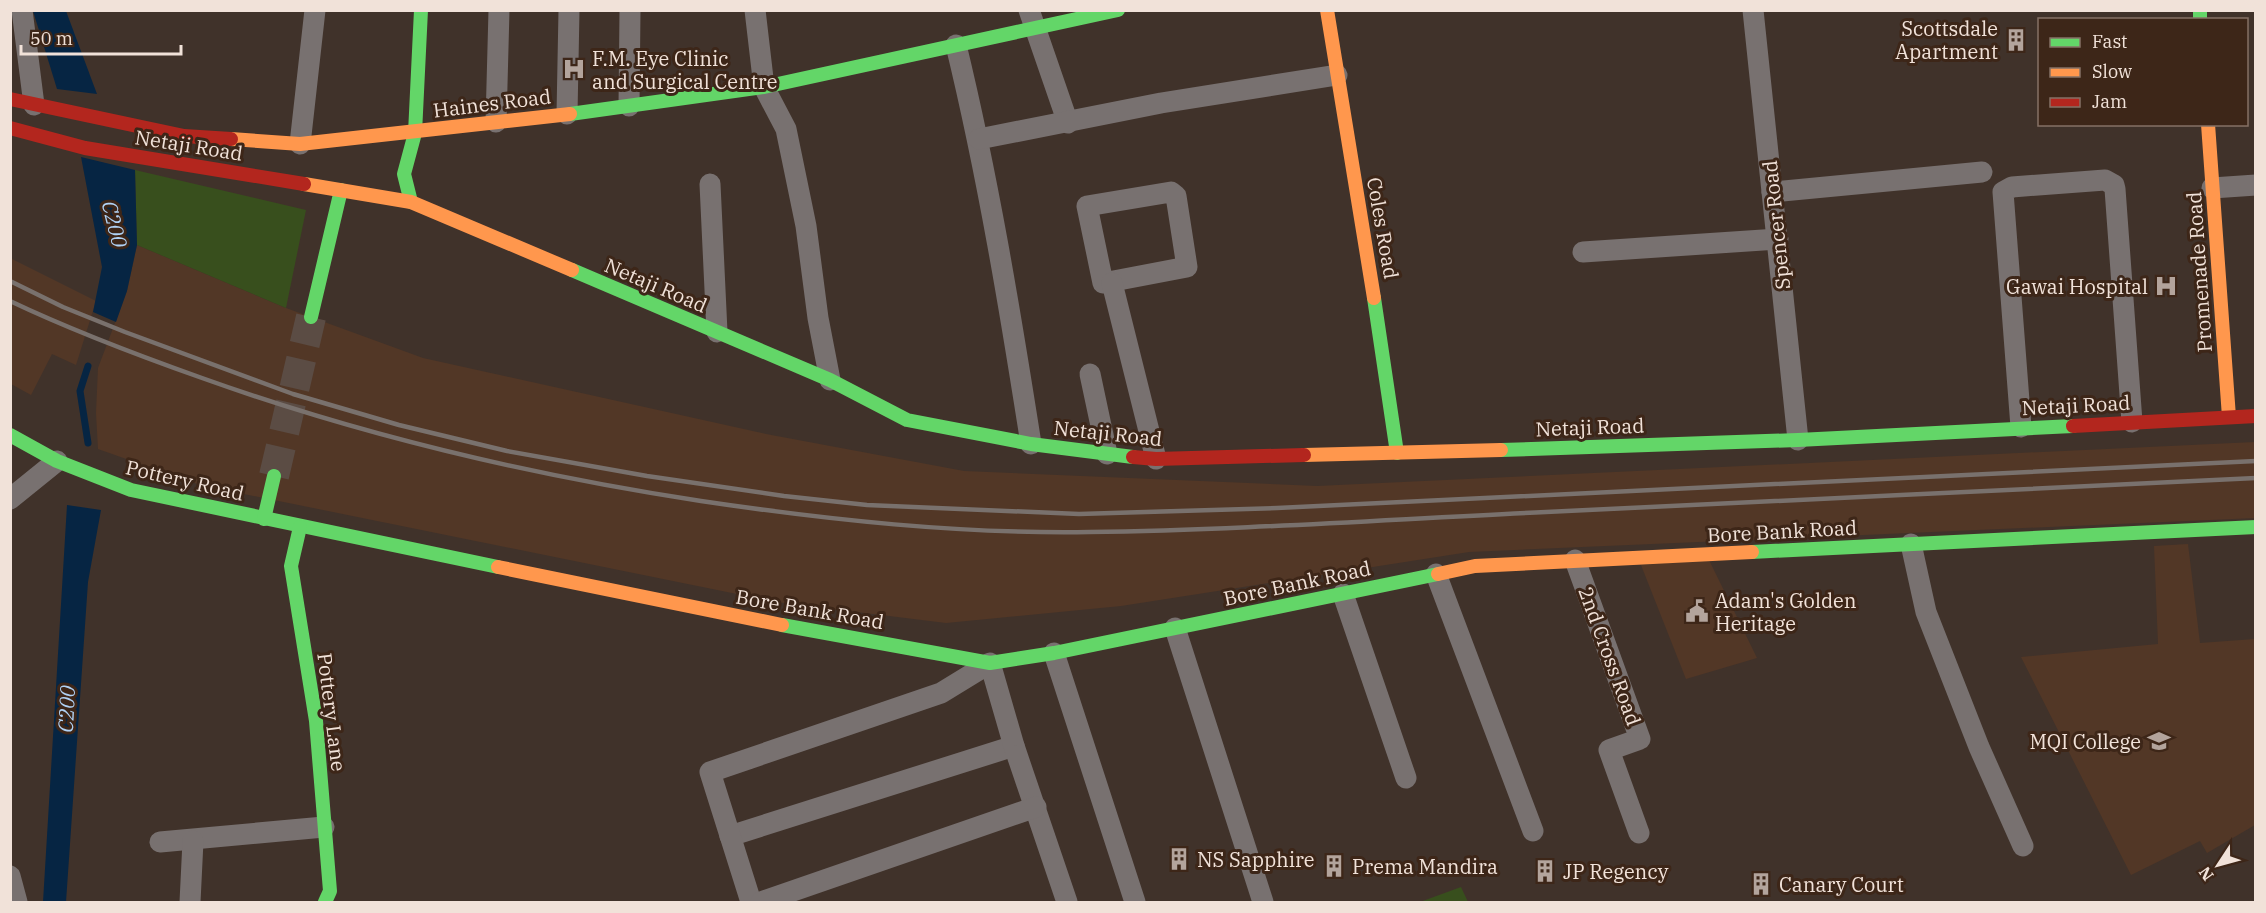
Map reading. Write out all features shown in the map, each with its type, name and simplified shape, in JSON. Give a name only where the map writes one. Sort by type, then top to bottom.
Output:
[{"type":"street","points":[[22,10],[34,105]]},
{"type":"street","points":[[300,144],[315,10]]},
{"type":"street","points":[[411,202],[404,174],[415,133],[421,10]]},
{"type":"street","points":[[496,122],[499,10]]},
{"type":"street","points":[[567,114],[569,10]]},
{"type":"street","points":[[629,105],[630,10]]},
{"type":"street","points":[[755,10],[764,87],[786,129],[806,226],[818,318],[830,380]]},
{"type":"street","name":"Haines Road","points":[[10,99],[184,136],[300,144],[415,133],[764,87],[956,45],[1031,20],[1118,10]]},
{"type":"street","name":"Coles Road","points":[[1327,10],[1376,303],[1397,453]]},
{"type":"street","name":"Spencer Road","points":[[1753,10],[1798,440]]},
{"type":"street","points":[[1031,20],[1068,123]]},
{"type":"street","points":[[956,45],[979,139],[1002,263],[1031,444]]},
{"type":"street","points":[[979,139],[1161,103],[1337,75]]},
{"type":"street","name":"Promenade Road","points":[[2208,126],[2229,417]]},
{"type":"street","name":"Netaji Road","points":[[10,128],[85,148],[411,202],[830,380],[907,420],[1031,444],[1107,454],[1156,459],[1798,440],[2256,416]]},
{"type":"street","points":[[1772,192],[1982,172]]},
{"type":"street","points":[[2021,427],[2003,192],[2012,187],[2105,180],[2114,185],[2115,189],[2132,422]]},
{"type":"street","points":[[710,184],[717,333]]},
{"type":"street","points":[[2212,188],[2256,185]]},
{"type":"street","points":[[311,317],[341,190]]},
{"type":"street","points":[[1174,193],[1189,263],[1187,267],[1112,283],[1105,284],[1101,280],[1087,206],[1174,193]]},
{"type":"street","points":[[1583,252],[1778,239]]},
{"type":"street","points":[[1112,283],[1156,459]]},
{"type":"street","points":[[1090,374],[1107,454]]},
{"type":"street","name":"Pottery Road","points":[[10,435],[65,464],[131,490],[359,540]]},
{"type":"street","points":[[10,499],[65,464]]},
{"type":"street","points":[[264,519],[274,476]]},
{"type":"street","name":"Pottery Lane","points":[[300,527],[291,566],[316,721],[329,899]]},
{"type":"street","name":"Bore Bank Road","points":[[359,540],[692,608],[990,663],[1054,653],[1475,566],[2256,527]]},
{"type":"street","points":[[1911,544],[1926,612],[1979,747],[2023,846]]},
{"type":"street","name":"2nd Cross Road","points":[[1575,561],[1640,739],[1610,750],[1640,833]]},
{"type":"street","points":[[1436,574],[1533,831]]},
{"type":"street","points":[[1343,594],[1406,778]]},
{"type":"street","points":[[1175,628],[1263,903]]},
{"type":"street","points":[[1054,653],[1135,903]]},
{"type":"street","points":[[751,903],[710,772],[940,693],[990,663],[1014,746],[1036,807],[1061,901]]},
{"type":"street","points":[[730,836],[1014,746]]},
{"type":"street","points":[[761,903],[1036,807]]},
{"type":"street","points":[[160,842],[193,841],[324,827]]},
{"type":"street","points":[[190,903],[193,841]]},
{"type":"street","points":[[10,876],[16,903]]},
{"type":"shaded area","points":[[137,245],[286,308],[423,358],[766,434],[964,471],[1317,486],[2255,442],[2256,518],[1469,552],[1121,606],[946,623],[776,602],[200,485],[98,449],[96,413],[98,368],[127,291]]},
{"type":"shaded area","points":[[10,258],[96,301],[76,365],[52,354],[31,395],[11,384]]},
{"type":"shaded area","name":"MQI College","points":[[2188,544],[2200,643],[2255,639],[2255,825],[2207,853],[2200,841],[2131,875],[2021,657],[2158,644],[2154,546]]},
{"type":"shaded area","name":"Adam's Golden Heritage","points":[[1709,560],[1757,658],[1686,679],[1641,565]]},
{"type":"green space","points":[[135,170],[306,210],[286,308],[137,245]]},
{"type":"green space","points":[[1461,887],[1468,902],[1420,902]]},
{"type":"water","points":[[33,11],[66,11],[97,94],[57,89]]},
{"type":"water","points":[[81,157],[135,170],[137,245],[127,291],[116,322],[93,312],[102,267]]},
{"type":"water","points":[[67,505],[101,510],[88,582],[66,902],[43,902]]},
{"type":"waterway","name":"C200","points":[[88,366],[80,391],[88,443]]},
{"type":"tunnel","points":[[274,476],[311,317]]},
{"type":"railway","points":[[10,281],[63,307],[125,332],[293,394],[399,425],[507,451],[647,476],[784,496],[867,505],[1079,514],[1277,508],[2256,461]]},
{"type":"railway","points":[[10,301],[105,342],[202,378],[324,418],[448,452],[574,479],[701,501],[846,520],[943,528],[1040,532],[1203,529],[2256,478]]},
{"type":"traffic: fast","points":[[415,133],[421,10]]},
{"type":"traffic: fast","points":[[570,114],[764,87],[1118,10]]},
{"type":"traffic: fast","points":[[2200,10],[2200,18]]},
{"type":"traffic: fast","points":[[411,202],[404,174],[415,133]]},
{"type":"traffic: fast","points":[[311,317],[341,190]]},
{"type":"traffic: fast","points":[[572,270],[830,380],[907,420],[1031,444],[1133,457]]},
{"type":"traffic: fast","points":[[1374,298],[1397,453]]},
{"type":"traffic: fast","points":[[1501,450],[1798,440],[2073,426]]},
{"type":"traffic: fast","points":[[10,435],[57,461],[131,490],[498,567]]},
{"type":"traffic: fast","points":[[264,519],[274,476]]},
{"type":"traffic: fast","points":[[300,527],[291,566],[316,721],[330,891],[325,902]]},
{"type":"traffic: fast","points":[[1752,552],[2256,527]]},
{"type":"traffic: fast","points":[[782,625],[990,663],[1054,653],[1438,574]]},
{"type":"traffic: slow","points":[[1327,10],[1374,298]]},
{"type":"traffic: slow","points":[[231,139],[300,144],[570,114]]},
{"type":"traffic: slow","points":[[2208,126],[2229,417]]},
{"type":"traffic: slow","points":[[304,184],[411,202],[572,270]]},
{"type":"traffic: slow","points":[[1304,455],[1501,450]]},
{"type":"traffic: slow","points":[[1438,574],[1475,566],[1752,552]]},
{"type":"traffic: slow","points":[[498,567],[782,625]]},
{"type":"traffic: jam","points":[[10,99],[184,136],[231,139]]},
{"type":"traffic: jam","points":[[10,128],[85,148],[304,184]]},
{"type":"traffic: jam","points":[[2073,426],[2256,416]]},
{"type":"traffic: jam","points":[[1133,457],[1156,459],[1304,455]]},
{"type":"place","name":"Scottsdale Apartment","points":[[2016,40]]},
{"type":"place","name":"F.M. Eye Clinic and Surgical Centre","points":[[574,69]]},
{"type":"place","name":"Gawai Hospital","points":[[2166,286]]},
{"type":"place","name":"Adam's Golden Heritage","points":[[1697,611]]},
{"type":"place","name":"MQI College","points":[[2159,741]]},
{"type":"place","name":"NS Sapphire","points":[[1179,859]]},
{"type":"place","name":"Prema Mandira","points":[[1334,866]]},
{"type":"place","name":"JP Regency","points":[[1545,871]]},
{"type":"place","name":"Canary Court","points":[[1761,884]]}]
